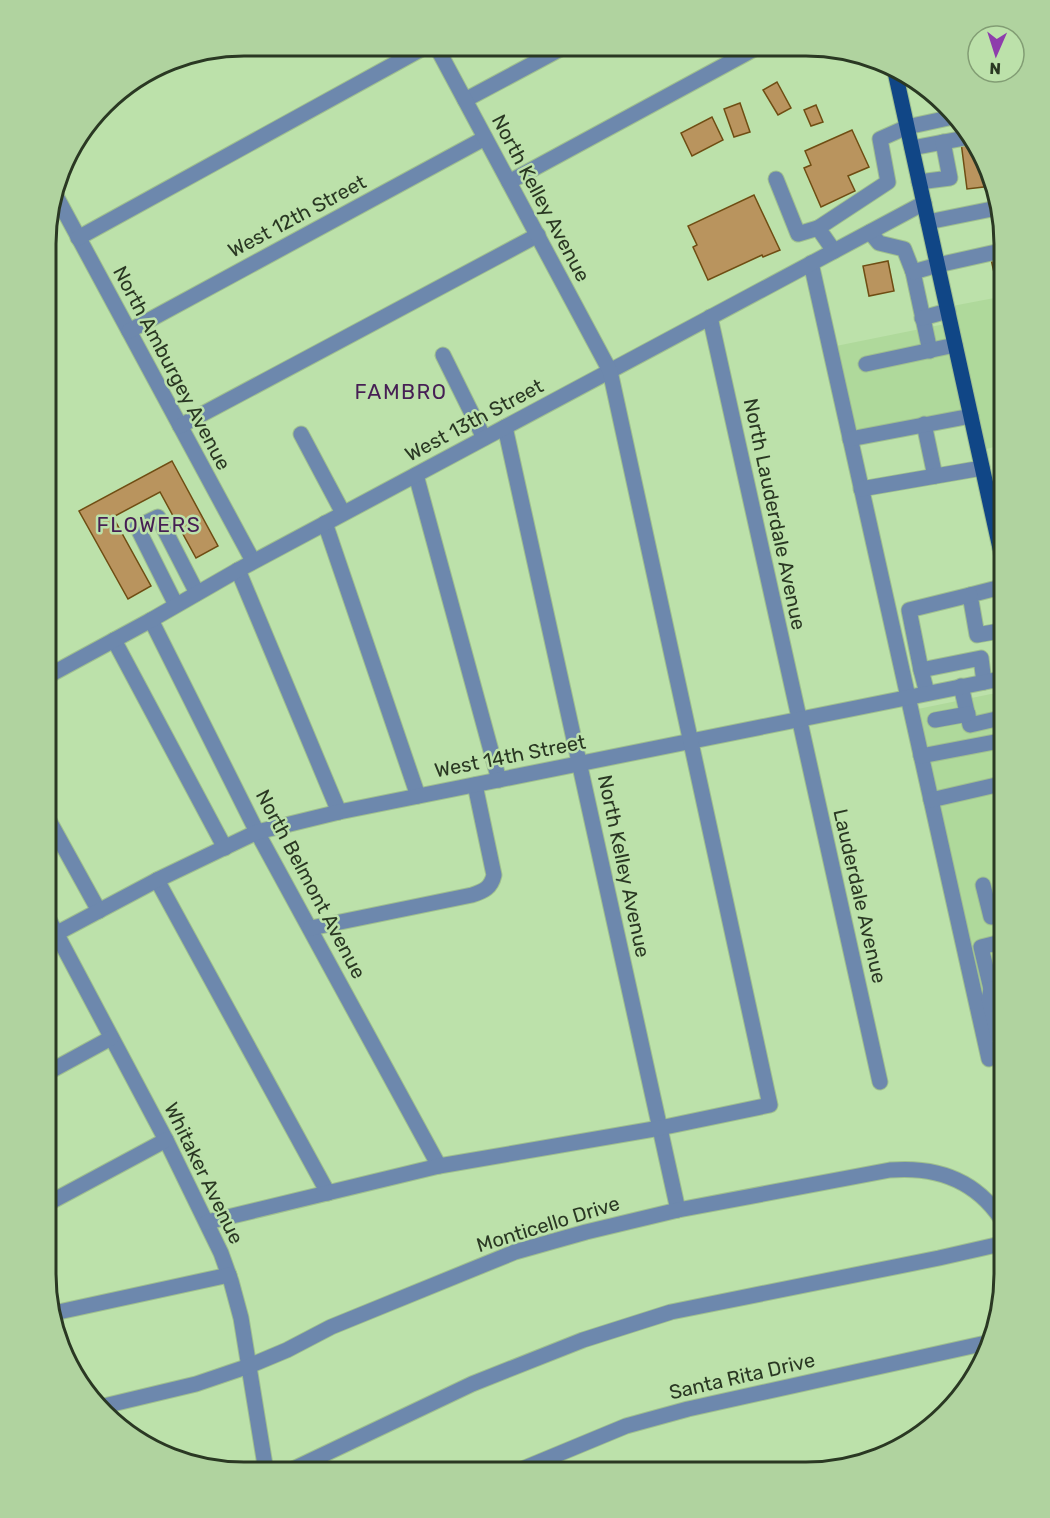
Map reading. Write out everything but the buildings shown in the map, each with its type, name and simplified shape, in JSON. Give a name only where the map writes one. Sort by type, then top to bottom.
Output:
[{"type":"main road","points":[[896,79],[994,522]]},
{"type":"street","points":[[465,100],[548,55]]},
{"type":"street","points":[[509,182],[741,55]]},
{"type":"street","points":[[78,238],[410,56]]},
{"type":"street","name":"North Kelley Avenue","points":[[441,56],[610,371],[770,1105],[660,1128]]},
{"type":"street","points":[[776,179],[798,234],[818,228],[888,182],[880,139],[907,127],[947,118]]},
{"type":"street","name":"West 12th Street","points":[[129,331],[485,138]]},
{"type":"street","points":[[912,148],[963,138]]},
{"type":"street","points":[[919,182],[950,178],[943,142]]},
{"type":"street","name":"West 13th Street","points":[[55,672],[253,561],[924,203]]},
{"type":"street","name":"North Amburgey Avenue","points":[[60,205],[253,561]]},
{"type":"street","points":[[928,222],[991,209]]},
{"type":"street","points":[[818,228],[834,251]]},
{"type":"street","points":[[870,232],[879,243],[904,249],[913,272],[930,351]]},
{"type":"street","points":[[180,426],[538,235]]},
{"type":"street","points":[[913,272],[994,253]]},
{"type":"street","points":[[811,263],[989,1059]]},
{"type":"street","points":[[922,318],[948,311]]},
{"type":"street","name":"North Lauderdale Avenue","points":[[710,317],[799,719]]},
{"type":"street","points":[[866,364],[955,345]]},
{"type":"street","points":[[443,355],[484,438]]},
{"type":"street","points":[[850,439],[971,416]]},
{"type":"street","points":[[924,424],[935,476]]},
{"type":"street","name":"North Kelley Avenue","points":[[505,427],[678,1210]]},
{"type":"street","points":[[301,434],[343,513]]},
{"type":"street","points":[[861,489],[982,468]]},
{"type":"street","points":[[416,475],[499,780]]},
{"type":"street","points":[[176,605],[137,527],[158,517],[197,593]]},
{"type":"street","points":[[326,523],[418,796]]},
{"type":"street","points":[[238,570],[339,812]]},
{"type":"street","points":[[927,693],[909,610],[994,589]]},
{"type":"street","points":[[970,595],[977,635],[974,660],[984,682]]},
{"type":"street","name":"North Belmont Avenue","points":[[151,620],[257,832],[440,1166]]},
{"type":"street","points":[[977,635],[994,632]]},
{"type":"street","points":[[114,640],[225,848]]},
{"type":"street","points":[[921,668],[974,660]]},
{"type":"street","name":"West 14th Street","points":[[55,935],[157,880],[257,832],[339,812],[994,680]]},
{"type":"street","points":[[961,686],[970,724],[994,719]]},
{"type":"street","points":[[935,720],[968,714]]},
{"type":"street","name":"Lauderdale Avenue","points":[[799,719],[880,1082]]},
{"type":"street","points":[[921,756],[994,742]]},
{"type":"street","points":[[311,928],[472,895],[488,889],[494,875],[475,785]]},
{"type":"street","points":[[931,800],[994,786]]},
{"type":"street","points":[[55,831],[99,911]]},
{"type":"street","points":[[157,880],[328,1193]]},
{"type":"street","points":[[983,885],[991,917],[994,916]]},
{"type":"street","name":"Whitaker Avenue","points":[[55,944],[111,1038],[166,1140],[221,1252],[241,1318],[264,1462]]},
{"type":"street","points":[[994,944],[981,947],[994,978]]},
{"type":"street","points":[[994,992],[989,999],[994,1020]]},
{"type":"street","points":[[55,1069],[111,1038]]},
{"type":"street","points":[[207,1222],[440,1166],[660,1128]]},
{"type":"street","points":[[55,1200],[166,1140]]},
{"type":"street","name":"Monticello Drive","points":[[108,1405],[196,1384],[249,1366],[287,1350],[331,1327],[515,1252],[678,1210],[909,1169],[928,1170],[963,1183],[979,1194],[994,1210]]},
{"type":"street","points":[[308,1462],[472,1384],[583,1340],[670,1312],[994,1246]]},
{"type":"street","points":[[59,1312],[229,1275]]},
{"type":"street","name":"Santa Rita Drive","points":[[539,1462],[626,1426],[688,1409],[981,1344]]},
{"type":"shaded area","points":[[994,298],[994,447],[979,451],[970,412],[852,437],[831,347],[950,323],[947,307]]},
{"type":"shaded area","points":[[994,694],[994,1049],[992,1049],[913,710]]},
{"type":"district","name":"FAMBRO","points":[[401,392]]},
{"type":"district","name":"FLOWERS","points":[[149,525]]}]
